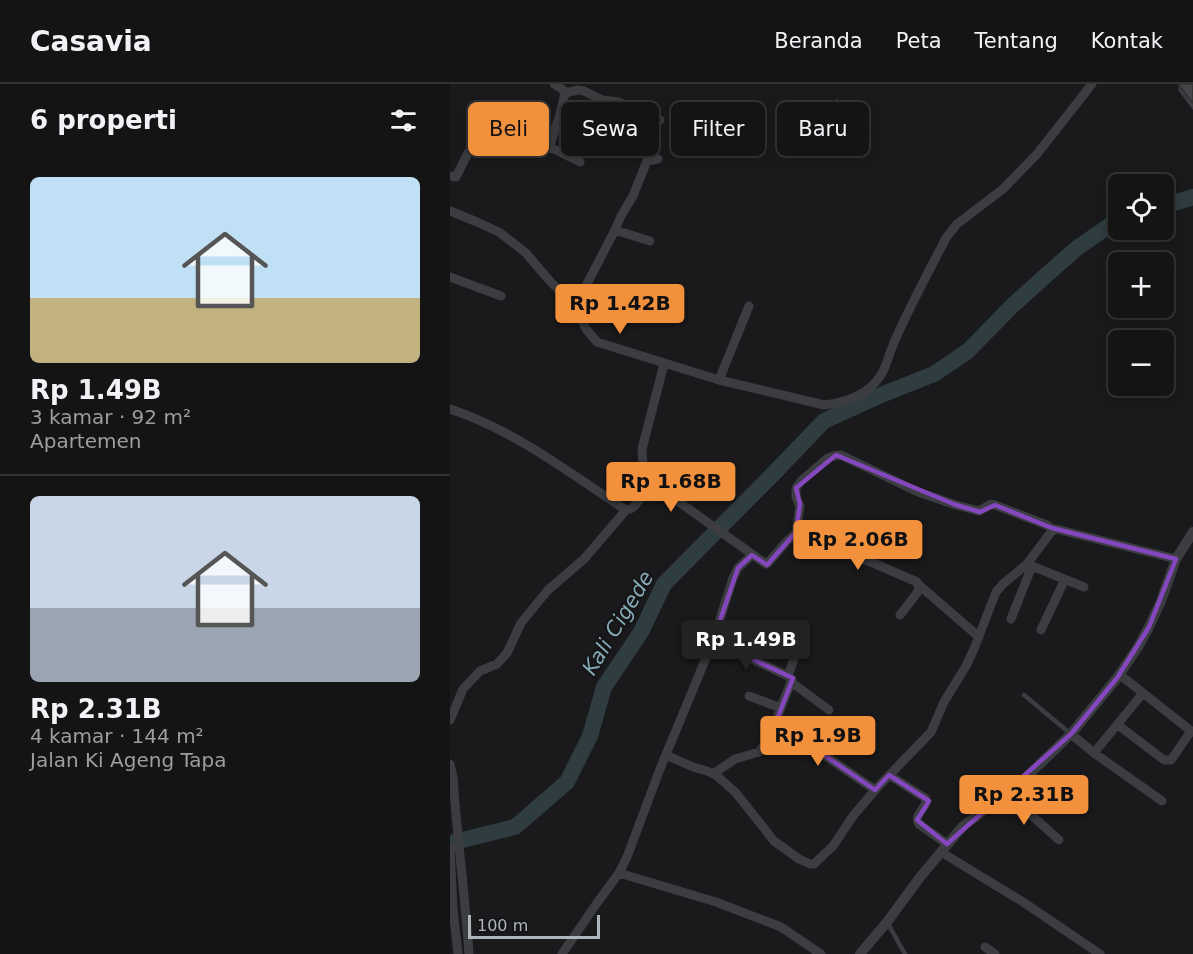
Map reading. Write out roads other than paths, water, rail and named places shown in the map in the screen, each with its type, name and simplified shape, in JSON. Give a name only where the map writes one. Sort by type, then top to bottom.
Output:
[{"type":"street","points":[[554,84],[565,93]]},
{"type":"street","points":[[450,211],[499,232],[526,253],[575,307],[586,329],[597,342],[719,380],[824,405],[838,403],[864,392],[885,369],[895,340],[946,238],[957,224],[1003,189],[1036,154],[1092,84]]},
{"type":"street","points":[[565,93],[584,91],[602,100],[618,102],[660,120]]},
{"type":"street","points":[[565,93],[549,148],[580,162]]},
{"type":"street","points":[[450,176],[456,177],[468,153]]},
{"type":"street","points":[[575,307],[633,196],[647,161],[658,159]]},
{"type":"street","points":[[615,230],[650,242]]},
{"type":"street","points":[[450,277],[501,296]]},
{"type":"street","points":[[719,380],[748,306]]},
{"type":"street","points":[[664,364],[642,448],[643,465],[648,482],[767,564],[796,533],[800,506],[796,497],[796,488],[828,458],[836,455],[858,462],[918,492],[956,505],[979,511],[991,504],[1047,525],[1054,530],[1176,559]]},
{"type":"street","points":[[450,409],[480,420],[538,453],[626,510]]},
{"type":"street","points":[[450,720],[463,689],[480,671],[497,664],[507,652],[521,623],[548,590],[584,559],[626,510],[635,506],[648,482]]},
{"type":"street","points":[[1011,619],[1029,565],[1054,530]]},
{"type":"street","points":[[860,954],[963,826],[1007,793],[1071,734],[1119,674],[1149,627],[1176,559],[1193,532]]},
{"type":"street","points":[[796,533],[917,582],[979,637]]},
{"type":"street","points":[[562,954],[619,873],[713,641],[733,578],[738,568],[752,555]]},
{"type":"street","points":[[1029,565],[1084,587]]},
{"type":"street","points":[[666,755],[713,774],[736,793],[774,841],[799,859],[812,864],[816,863],[833,846],[853,816],[875,790],[931,732],[944,702],[966,666],[996,592],[1029,565]]},
{"type":"street","points":[[1041,630],[1065,579]]},
{"type":"street","points":[[900,615],[917,593],[919,585]]},
{"type":"street","points":[[756,662],[770,625]]},
{"type":"street","points":[[713,774],[735,759],[759,752],[769,738],[781,708],[801,638]]},
{"type":"street","points":[[713,641],[745,654],[790,679],[829,710]]},
{"type":"street","points":[[1118,725],[1164,760],[1171,760],[1191,731],[1119,674]]},
{"type":"street","points":[[1094,753],[1143,693]]},
{"type":"street","points":[[749,696],[781,708]]},
{"type":"street","points":[[776,722],[875,790]]},
{"type":"street","points":[[1071,734],[1162,801]]},
{"type":"street","points":[[450,764],[456,813],[453,909],[458,954]]},
{"type":"street","points":[[889,775],[925,798],[926,806],[916,820],[944,848],[1100,954]]},
{"type":"street","points":[[1007,793],[1059,840]]},
{"type":"street","points":[[450,847],[456,857],[466,908],[469,954]]},
{"type":"street","points":[[619,873],[716,902],[781,927],[821,954]]},
{"type":"street","points":[[985,947],[995,954]]},
{"type":"lane","points":[[1023,695],[1071,734]]},
{"type":"lane","points":[[887,922],[905,954]]},
{"type":"waterway","points":[[1174,203],[1193,197]]},
{"type":"waterway","name":"Kali Cigede","points":[[450,843],[515,827],[567,782],[590,736],[604,687],[641,632],[664,584],[824,421],[934,374],[968,351],[1012,306],[1077,248],[1108,227]]}]
